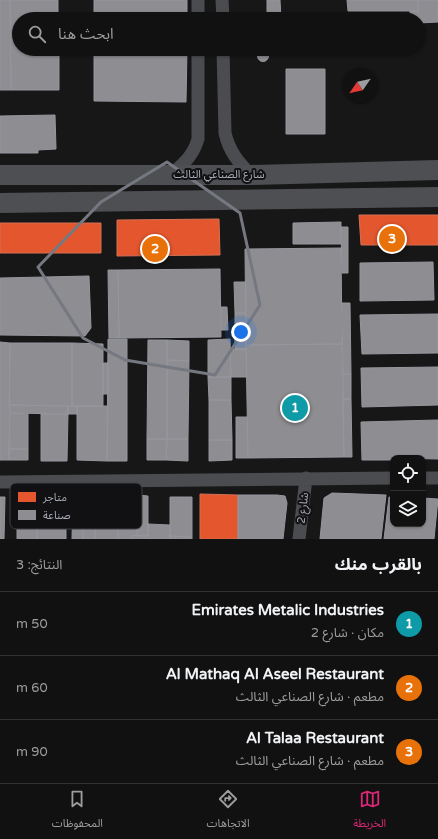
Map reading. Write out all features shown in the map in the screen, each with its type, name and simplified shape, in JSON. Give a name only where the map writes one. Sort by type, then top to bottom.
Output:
[{"type":"main road","name":"شارع الصناعي الثالث","points":[[0,175],[251,175],[438,170]]},
{"type":"main road","points":[[88,203],[90,195],[95,192],[142,191],[148,186],[151,175]]},
{"type":"main road","points":[[0,203],[88,203],[438,197]]},
{"type":"street","points":[[198,0],[198,12]]},
{"type":"street","points":[[222,0],[223,12]]},
{"type":"street","points":[[172,175],[191,156],[196,148],[198,139],[198,56]]},
{"type":"street","points":[[223,56],[224,133],[232,154],[251,175]]},
{"type":"street","name":"شارع 2","points":[[299,539],[306,478]]},
{"type":"street","points":[[0,482],[390,478]]},
{"type":"street","points":[[426,478],[438,478]]},
{"type":"highlighted area","points":[[167,162],[240,213],[260,305],[215,375],[125,360],[83,338],[38,267],[101,202]]},
{"type":"building: متاجر","points":[[359,215],[438,215],[438,245],[361,245]]},
{"type":"building: متاجر","points":[[219,219],[220,255],[117,256],[117,220]]},
{"type":"building: متاجر","points":[[0,223],[101,223],[101,253],[0,253]]},
{"type":"building: متاجر","points":[[200,494],[238,495],[238,539],[200,539]]},
{"type":"building: صناعة","points":[[0,0],[10,0],[11,90],[0,90]]},
{"type":"building: صناعة","points":[[10,0],[58,0],[58,12],[12,12],[12,56],[59,56],[59,90],[11,90]]},
{"type":"building: صناعة","points":[[94,0],[187,0],[187,12],[94,12]]},
{"type":"building: صناعة","points":[[267,0],[280,0],[281,12],[267,12]]},
{"type":"building: صناعة","points":[[347,0],[418,0],[418,11],[348,11]]},
{"type":"building: صناعة","points":[[418,0],[438,0],[438,22],[426,23],[426,12],[419,12]]},
{"type":"building: صناعة","points":[[94,56],[187,56],[186,102],[94,101]]},
{"type":"building: صناعة","points":[[257,56],[269,56],[267,60],[263,62]]},
{"type":"building: صناعة","points":[[286,69],[325,69],[325,134],[286,134]]},
{"type":"building: صناعة","points":[[55,115],[56,149],[38,150],[38,153],[0,153],[0,116]]},
{"type":"building: صناعة","points":[[341,222],[341,244],[293,244],[293,223]]},
{"type":"building: صناعة","points":[[341,227],[348,227],[348,273],[342,273]]},
{"type":"building: صناعة","points":[[341,248],[342,344],[246,345],[245,249]]},
{"type":"building: صناعة","points":[[433,262],[434,300],[360,301],[360,263]]},
{"type":"building: صناعة","points":[[220,269],[221,337],[119,338],[118,270]]},
{"type":"building: صناعة","points":[[108,270],[118,270],[119,338],[109,338]]},
{"type":"building: صناعة","points":[[89,276],[91,328],[85,336],[0,335],[0,278]]},
{"type":"building: صناعة","points":[[234,282],[246,282],[246,313],[235,313]]},
{"type":"building: صناعة","points":[[342,303],[350,303],[351,374],[343,374]]},
{"type":"building: صناعة","points":[[221,307],[227,307],[228,330],[221,330]]},
{"type":"building: صناعة","points":[[235,313],[246,313],[246,349],[235,349]]},
{"type":"building: صناعة","points":[[438,314],[438,353],[362,354],[360,315]]},
{"type":"building: صناعة","points":[[108,339],[127,339],[127,461],[107,461]]},
{"type":"building: صناعة","points":[[230,339],[231,377],[208,377],[208,340]]},
{"type":"building: صناعة","points":[[148,340],[167,340],[167,439],[147,439]]},
{"type":"building: صناعة","points":[[167,340],[189,341],[189,361],[167,360]]},
{"type":"building: صناعة","points":[[0,342],[10,343],[9,460],[0,460]]},
{"type":"building: صناعة","points":[[10,343],[72,343],[72,406],[9,405]]},
{"type":"building: صناعة","points":[[72,343],[103,344],[103,406],[72,406]]},
{"type":"building: صناعة","points":[[342,344],[344,457],[248,458],[246,345]]},
{"type":"building: صناعة","points":[[230,349],[246,349],[247,377],[231,377]]},
{"type":"building: صناعة","points":[[167,360],[189,361],[188,439],[167,439]]},
{"type":"building: صناعة","points":[[103,363],[108,363],[108,394],[103,394]]},
{"type":"building: صناعة","points":[[438,367],[438,405],[362,407],[361,368]]},
{"type":"building: صناعة","points":[[343,374],[351,374],[351,399],[343,399]]},
{"type":"building: صناعة","points":[[208,377],[231,377],[231,400],[209,400]]},
{"type":"building: صناعة","points":[[343,399],[351,399],[352,457],[344,457]]},
{"type":"building: صناعة","points":[[209,400],[231,400],[232,440],[209,440]]},
{"type":"building: صناعة","points":[[9,405],[68,406],[68,414],[10,413]]},
{"type":"building: صناعة","points":[[68,406],[77,406],[77,414],[68,414]]},
{"type":"building: صناعة","points":[[77,406],[108,406],[107,461],[77,460]]},
{"type":"building: صناعة","points":[[10,413],[28,414],[28,449],[9,449]]},
{"type":"building: صناعة","points":[[41,414],[68,414],[67,461],[41,461]]},
{"type":"building: صناعة","points":[[236,417],[247,417],[248,458],[236,458]]},
{"type":"building: صناعة","points":[[438,420],[438,459],[426,459],[426,455],[390,455],[390,460],[362,460],[361,422]]},
{"type":"building: صناعة","points":[[147,439],[167,439],[166,460],[147,460]]},
{"type":"building: صناعة","points":[[167,439],[188,439],[188,461],[166,460]]},
{"type":"building: صناعة","points":[[209,440],[232,440],[232,460],[209,461]]},
{"type":"building: صناعة","points":[[9,449],[28,449],[28,460],[9,460]]},
{"type":"building: صناعة","points":[[332,493],[386,495],[381,539],[320,539],[324,498]]},
{"type":"building: صناعة","points":[[142,495],[148,496],[148,536],[137,536],[137,529],[142,529]]},
{"type":"building: صناعة","points":[[238,495],[285,496],[287,503],[283,539],[238,539]]},
{"type":"building: صناعة","points":[[0,497],[5,497],[4,539],[0,539]]},
{"type":"building: صناعة","points":[[170,497],[192,497],[192,537],[170,536]]},
{"type":"building: صناعة","points":[[389,497],[390,527],[426,527],[426,498],[438,499],[434,539],[384,539]]},
{"type":"building: صناعة","points":[[148,524],[170,525],[170,539],[132,539],[132,535],[148,536]]},
{"type":"building: صناعة","points":[[17,529],[37,529],[37,539],[17,539]]},
{"type":"building: صناعة","points":[[37,529],[66,529],[66,539],[37,539]]},
{"type":"building: صناعة","points":[[72,529],[83,529],[83,539],[72,539]]},
{"type":"building: صناعة","points":[[83,529],[95,529],[95,539],[83,539]]},
{"type":"building: صناعة","points":[[95,529],[118,529],[118,539],[95,539]]},
{"type":"building: صناعة","points":[[118,529],[137,529],[137,536],[132,535],[132,539],[118,539]]},
{"type":"building: صناعة","points":[[170,536],[192,537],[192,539],[170,539]]},
{"type":"place","name":"Al Talaa Restaurant","points":[[392,239]]},
{"type":"place","name":"Al Mathaq Al Aseel Restaurant","points":[[155,249]]},
{"type":"place","name":"Emirates Metalic Industries","points":[[295,408]]}]
